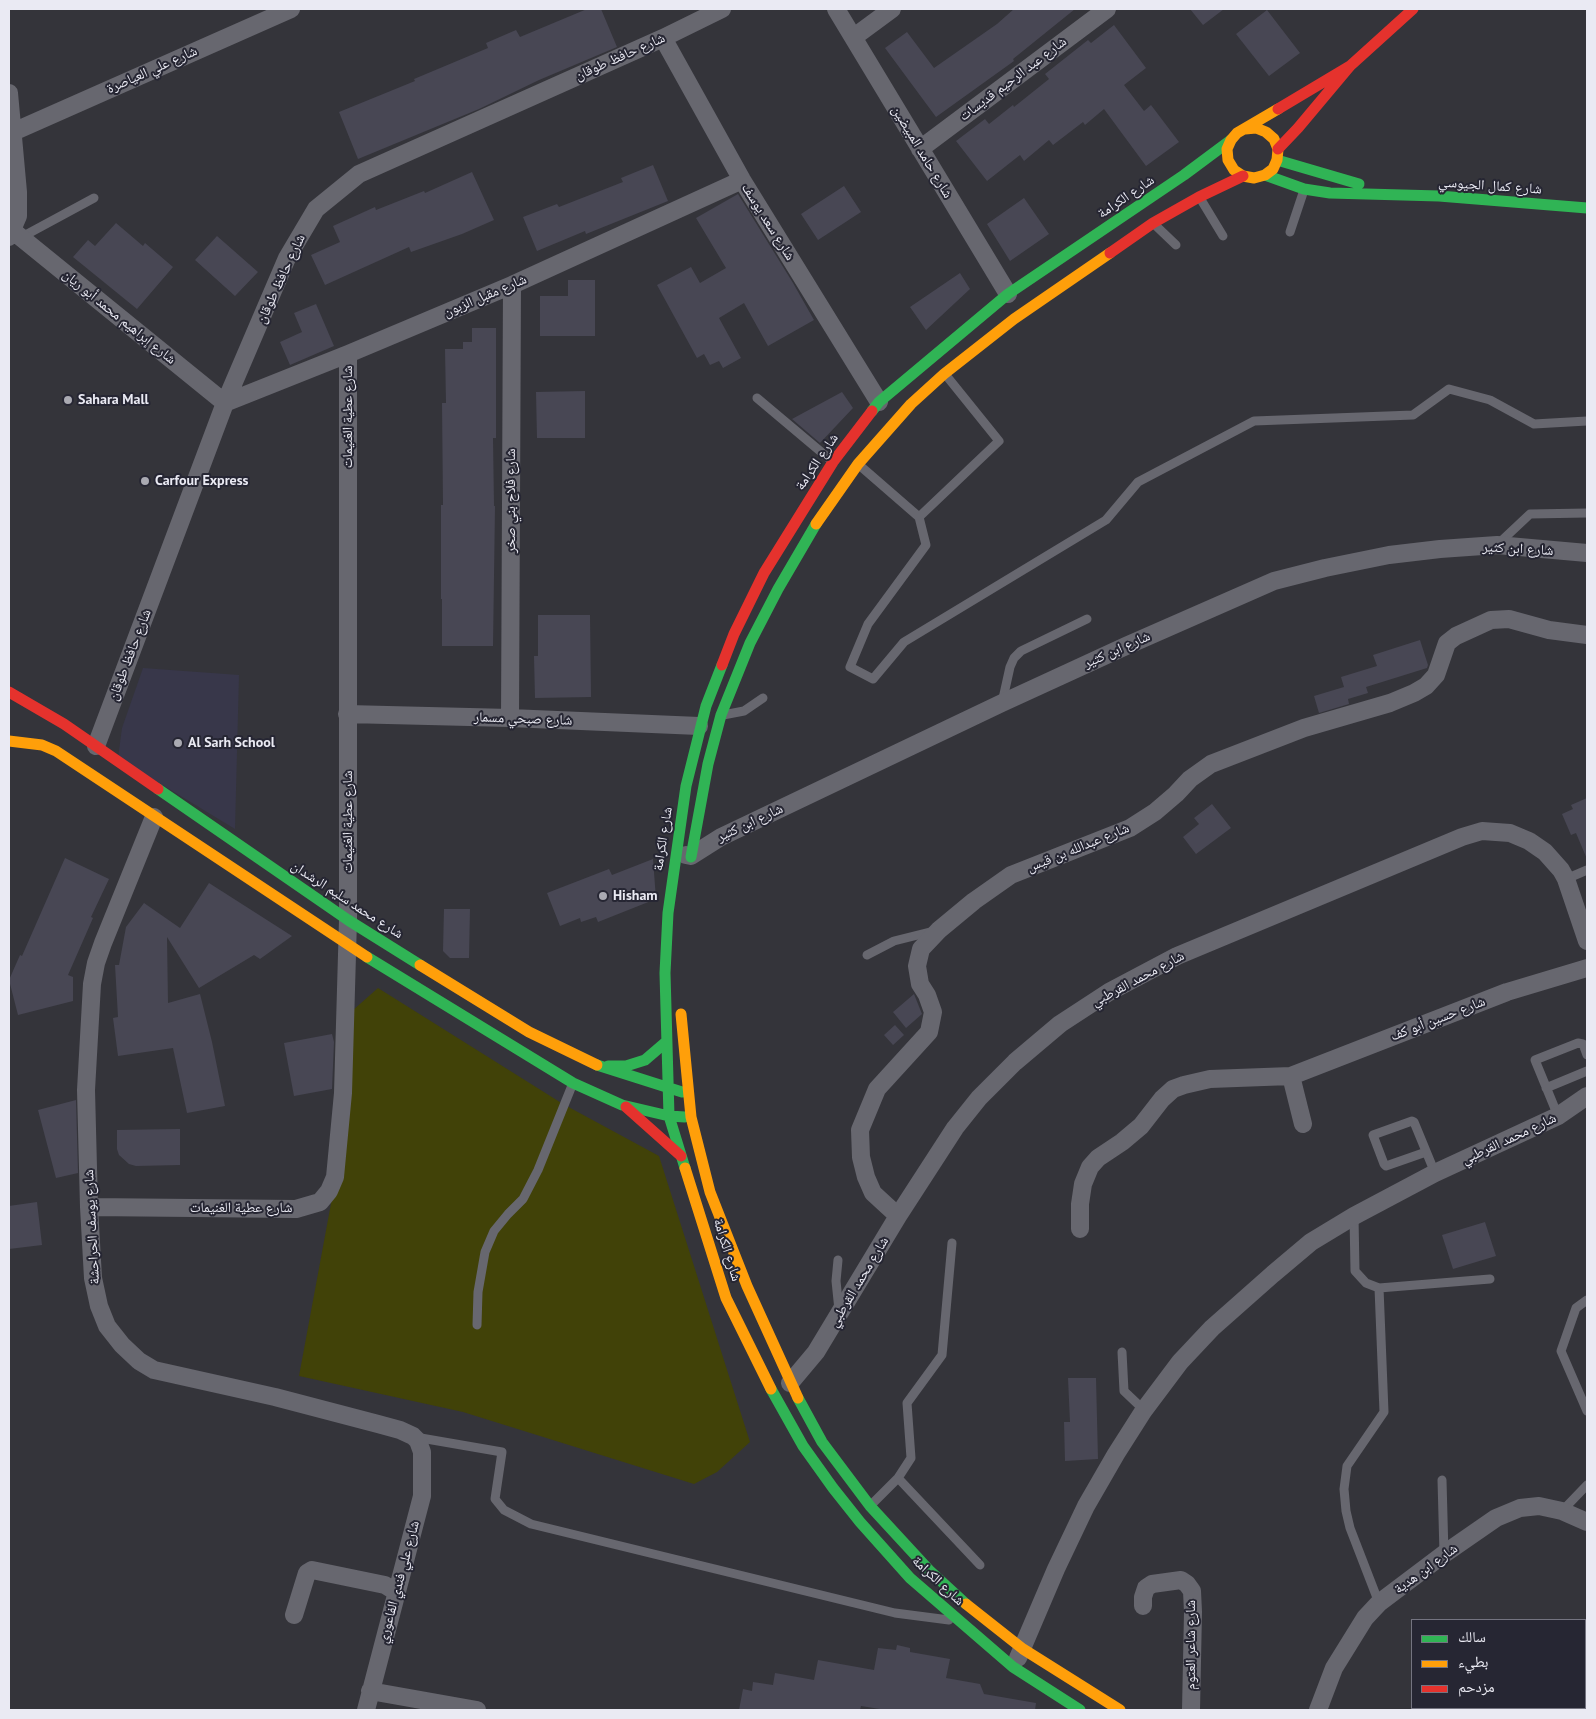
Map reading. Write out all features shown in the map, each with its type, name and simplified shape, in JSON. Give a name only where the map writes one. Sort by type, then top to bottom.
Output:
[{"type":"street","name":"شارع علي العياصرة","points":[[13,132],[291,9]]},
{"type":"street","name":"شارع حافظ طوقان","points":[[96,746],[225,403],[287,258],[316,209],[359,174],[663,38],[722,9]]},
{"type":"street","name":"شارع حامد المبيضين","points":[[836,9],[1008,294]]},
{"type":"street","points":[[854,37],[892,9]]},
{"type":"street","name":"شارع عبد الرحيم قديسات","points":[[920,149],[1107,9]]},
{"type":"street","points":[[1350,66],[1237,133],[1227,149],[1228,160],[1234,170],[1243,176],[1254,178],[1265,175],[1273,169],[1277,154],[1350,66],[1413,9]]},
{"type":"street","name":"شارع سعد يوسف","points":[[663,38],[742,180],[879,402]]},
{"type":"street","points":[[9,93],[18,192],[18,216],[14,235]]},
{"type":"street","points":[[1245,129],[1256,128],[1266,132],[1274,139],[1277,154]]},
{"type":"street","name":"شارع الكرامة","points":[[685,859],[686,786],[699,726],[734,634],[764,573],[788,532],[834,462],[879,402],[1008,294],[1184,175],[1231,140]]},
{"type":"street","name":"شارع كمال الجيوسي","points":[[1277,154],[1318,173],[1372,187],[1391,195]]},
{"type":"street","name":"شارع كمال الجيوسي","points":[[1265,175],[1304,189],[1346,194],[1439,196],[1587,208]]},
{"type":"street","name":"شارع الكرامة","points":[[1080,1710],[1013,1668],[910,1578],[860,1522],[803,1446],[769,1385],[726,1298],[670,1116],[665,973],[668,913],[685,859],[721,716],[750,643],[814,526],[858,464],[911,404],[944,374],[1014,319],[1153,223],[1199,197],[1243,176]]},
{"type":"street","name":"شارع مقبل الزبون","points":[[225,403],[512,285],[742,180]]},
{"type":"street","name":"شارع إبراهيم محمد أبو ريان","points":[[14,235],[225,403]]},
{"type":"street","name":"شارع فلاح بني صخر","points":[[510,718],[512,285]]},
{"type":"street","name":"شارع عطية الغنيمات","points":[[89,1208],[296,1209],[320,1202],[329,1191],[335,1178],[343,1093],[348,920],[348,354]]},
{"type":"street","name":"شارع ابن كثير","points":[[685,859],[721,836],[1002,703],[1126,646],[1274,582],[1325,568],[1389,555],[1440,549],[1497,545],[1587,553]]},
{"type":"street","name":"شارع عبدالله بن قيس","points":[[898,1216],[874,1193],[866,1177],[861,1157],[860,1130],[877,1089],[929,1032],[933,1012],[928,995],[920,984],[917,966],[921,949],[939,930],[974,900],[1011,875],[1130,828],[1154,812],[1176,794],[1190,779],[1211,764],[1304,728],[1390,703],[1420,690],[1436,675],[1447,643],[1456,636],[1491,620],[1509,619],[1549,630],[1587,636]]},
{"type":"street","name":"شارع محمد سليم الرشدان","points":[[9,692],[64,724],[348,920],[529,1032],[601,1066],[689,1094]]},
{"type":"street","name":"شارع صبحي مسمار","points":[[347,714],[510,718],[699,726]]},
{"type":"street","points":[[9,741],[42,745],[56,751],[347,945],[573,1083],[622,1105],[670,1116],[691,1117]]},
{"type":"street","name":"شارع يوسف الحراحشة","points":[[154,817],[103,943],[96,963],[92,984],[86,1090],[89,1208],[93,1278],[99,1306],[107,1326],[122,1345],[139,1361],[154,1370],[178,1377],[275,1397],[400,1430],[413,1436]]},
{"type":"street","name":"شارع محمد القرطبي","points":[[790,1383],[816,1352],[898,1216],[955,1128],[979,1098],[1015,1062],[1060,1024],[1109,992],[1177,956],[1462,836],[1482,831],[1510,833],[1529,841],[1545,852],[1561,870],[1579,905],[1587,941]]},
{"type":"street","name":"شارع حسين أبو كف","points":[[1080,1229],[1080,1204],[1083,1184],[1090,1167],[1098,1158],[1141,1126],[1162,1098],[1173,1089],[1210,1079],[1291,1076],[1507,992],[1587,968]]},
{"type":"street","name":"شارع الكرامة","points":[[680,1002],[691,1117],[710,1192],[747,1286],[790,1383],[822,1442],[870,1506],[929,1570],[978,1615],[1023,1649],[1120,1710]]},
{"type":"street","points":[[601,1066],[626,1066],[638,1063],[650,1056],[666,1042]]},
{"type":"street","points":[[1291,1076],[1302,1124]]},
{"type":"street","name":"شارع محمد القرطبي","points":[[1013,1668],[1086,1506],[1144,1410],[1180,1362],[1212,1328],[1311,1242],[1354,1216],[1435,1174],[1558,1116],[1587,1096]]},
{"type":"street","points":[[622,1105],[682,1156]]},
{"type":"street","name":"شارع علي فندي الفاعوري","points":[[366,1710],[422,1496],[422,1452],[418,1441],[413,1436]]},
{"type":"street","name":"شارع ابن هدية","points":[[1318,1710],[1334,1668],[1365,1618],[1379,1603],[1444,1554],[1496,1518],[1520,1508],[1539,1506],[1562,1511],[1587,1522]]},
{"type":"street","points":[[294,1615],[307,1573],[310,1571],[315,1570],[385,1585],[396,1592]]},
{"type":"street","name":"شارع شاعر العتوم","points":[[1143,1606],[1146,1588],[1152,1584],[1181,1580],[1192,1590],[1191,1710]]},
{"type":"street","points":[[370,1690],[477,1710]]},
{"type":"street","points":[[1084,1710],[1093,1692]]},
{"type":"lane","points":[[1290,232],[1304,189]]},
{"type":"lane","points":[[1199,197],[1222,236]]},
{"type":"lane","points":[[14,235],[94,198]]},
{"type":"lane","points":[[1153,223],[1176,245]]},
{"type":"lane","points":[[919,518],[999,441],[944,374]]},
{"type":"lane","points":[[858,464],[919,518],[926,545],[868,624],[850,667],[873,679],[904,642],[1106,520],[1138,482],[1254,422],[1413,414],[1449,390],[1490,400],[1534,424],[1587,421]]},
{"type":"lane","points":[[757,398],[834,462]]},
{"type":"lane","points":[[1497,545],[1530,514],[1587,513]]},
{"type":"lane","points":[[1002,703],[1010,667],[1014,658],[1021,652],[1087,619]]},
{"type":"lane","points":[[721,716],[744,711],[762,698]]},
{"type":"lane","points":[[1566,879],[1587,870]]},
{"type":"lane","points":[[867,955],[894,941],[939,930]]},
{"type":"lane","points":[[1558,1116],[1535,1062],[1537,1058],[1578,1043],[1583,1044],[1587,1055]]},
{"type":"lane","points":[[1546,1088],[1587,1072]]},
{"type":"lane","points":[[476,1325],[478,1292],[485,1252],[494,1231],[523,1198],[538,1170],[573,1083]]},
{"type":"lane","points":[[1426,1152],[1386,1166],[1373,1135],[1412,1121],[1414,1122],[1435,1174]]},
{"type":"lane","points":[[1354,1216],[1355,1271],[1366,1283],[1379,1288],[1490,1279]]},
{"type":"lane","points":[[870,1506],[898,1478],[911,1458],[907,1404],[942,1355],[952,1243]]},
{"type":"lane","points":[[838,1260],[836,1281],[840,1315]]},
{"type":"lane","points":[[1379,1288],[1384,1412],[1347,1466],[1344,1489],[1350,1528],[1379,1603]]},
{"type":"lane","points":[[1587,1300],[1576,1308],[1561,1351],[1587,1411]]},
{"type":"lane","points":[[1122,1352],[1125,1393],[1144,1410]]},
{"type":"lane","points":[[413,1436],[502,1452],[495,1499],[504,1510],[530,1524],[895,1613],[958,1620]]},
{"type":"lane","points":[[898,1478],[980,1565]]},
{"type":"lane","points":[[1442,1480],[1444,1554]]},
{"type":"lane","points":[[1562,1511],[1587,1485]]},
{"type":"shaded area","name":"Al Sarh School","points":[[143,668],[239,675],[235,829],[118,758],[122,728]]},
{"type":"shaded area","points":[[378,988],[563,1104],[659,1156],[750,1442],[717,1472],[694,1484],[463,1412],[299,1376],[340,1155],[352,1011]]},
{"type":"building","points":[[587,9],[601,9],[617,47],[539,80],[479,109],[358,159],[339,112],[415,81],[414,79],[488,48],[486,43],[516,30],[520,37]]},
{"type":"building","points":[[1014,9],[1075,9],[1013,59],[1014,61],[936,117],[885,48],[907,32],[934,68],[997,24]]},
{"type":"building","points":[[1190,9],[1224,9],[1203,25]]},
{"type":"building","points":[[1267,10],[1300,53],[1269,76],[1236,34]]},
{"type":"building","points":[[1114,25],[1146,68],[1124,85],[1144,111],[1151,105],[1179,142],[1146,166],[1104,109],[1085,125],[1083,122],[1053,145],[1049,140],[1024,161],[1020,155],[987,181],[956,141],[985,119],[989,124],[1013,105],[1014,107],[1049,79],[1045,74],[1088,40],[1091,43]]},
{"type":"building","points":[[653,165],[668,201],[586,234],[585,231],[537,251],[523,217],[557,204],[559,207],[623,182],[621,178]]},
{"type":"building","points":[[472,172],[494,220],[462,234],[411,252],[409,247],[325,285],[311,255],[340,242],[333,226],[375,207],[376,210],[424,191],[425,193]]},
{"type":"building","points":[[844,186],[861,212],[818,240],[801,214]]},
{"type":"building","points":[[738,194],[814,320],[768,346],[744,303],[719,318],[741,358],[723,368],[719,361],[710,365],[704,354],[697,358],[657,285],[691,267],[700,283],[726,268],[696,218]]},
{"type":"building","points":[[1024,198],[1049,234],[1010,261],[987,224]]},
{"type":"building","points":[[116,223],[143,246],[145,243],[173,267],[137,309],[73,257],[88,240],[95,246]]},
{"type":"building","points":[[217,236],[258,272],[235,296],[195,260]]},
{"type":"building","points":[[960,273],[970,289],[926,330],[910,307]]},
{"type":"building","points":[[568,280],[595,280],[595,336],[540,336],[540,296],[568,296]]},
{"type":"building","points":[[316,304],[334,346],[290,365],[280,342],[302,332],[294,313]]},
{"type":"building","points":[[472,328],[496,328],[496,438],[493,438],[495,506],[493,646],[442,646],[442,403],[446,403],[445,349],[463,349],[463,342],[472,342]]},
{"type":"building","points":[[585,391],[585,438],[537,438],[536,392]]},
{"type":"building","points":[[842,392],[853,408],[820,443],[792,419]]},
{"type":"building","points":[[538,615],[590,615],[591,697],[535,698],[534,656],[538,656]]},
{"type":"building","points":[[1420,640],[1428,665],[1427,668],[1366,687],[1368,693],[1348,699],[1349,704],[1319,713],[1314,696],[1344,687],[1341,677],[1377,666],[1373,655]]},
{"type":"building","points":[[1587,798],[1587,859],[1576,833],[1571,835],[1562,814],[1573,809],[1571,805]]},
{"type":"building","points":[[1212,804],[1231,828],[1196,854],[1183,837],[1199,824],[1194,818]]},
{"type":"building","points":[[65,858],[109,879],[91,917],[93,918],[68,975],[73,977],[73,1001],[18,1015],[9,980],[20,955],[22,956]]},
{"type":"building","name":"Hisham","points":[[653,859],[656,899],[598,922],[596,917],[581,922],[580,918],[560,926],[547,893],[609,869],[612,875]]},
{"type":"building","points":[[209,883],[292,936],[260,959],[254,955],[199,988],[167,937],[168,1003],[200,994],[225,1106],[187,1113],[173,1048],[118,1056],[113,1018],[118,1017],[115,965],[119,965],[126,927],[144,903],[180,928]]},
{"type":"building","points":[[444,909],[470,909],[469,958],[450,958],[443,951]]},
{"type":"building","points":[[914,994],[922,1014],[906,1028],[893,1012]]},
{"type":"building","points":[[895,1025],[904,1035],[893,1045],[884,1035]]},
{"type":"building","points":[[332,1034],[334,1042],[332,1089],[294,1096],[284,1043]]},
{"type":"building","points":[[76,1100],[78,1173],[56,1178],[38,1110]]},
{"type":"building","points":[[180,1129],[180,1165],[136,1166],[129,1164],[119,1155],[117,1149],[117,1130]]},
{"type":"building","points":[[37,1202],[42,1245],[9,1249],[9,1206]]},
{"type":"building","points":[[1485,1222],[1496,1256],[1453,1269],[1442,1235]]},
{"type":"building","points":[[1068,1378],[1096,1378],[1098,1459],[1065,1461],[1064,1422],[1070,1422]]},
{"type":"building","points":[[897,1645],[910,1648],[910,1652],[950,1659],[946,1678],[980,1684],[984,1694],[1036,1703],[1035,1710],[886,1710],[861,1706],[860,1710],[739,1710],[743,1689],[752,1691],[753,1682],[773,1685],[775,1673],[814,1680],[818,1660],[874,1670],[878,1648],[896,1650]]},
{"type":"traffic: fast","points":[[872,411],[879,402],[1008,294],[1184,175],[1231,140]]},
{"type":"traffic: fast","points":[[1277,160],[1359,184]]},
{"type":"traffic: fast","points":[[1265,175],[1304,189],[1330,193],[1439,196],[1587,208]]},
{"type":"traffic: fast","points":[[691,857],[708,764],[721,715],[750,643],[778,589],[816,524]]},
{"type":"traffic: fast","points":[[685,1168],[669,1116],[665,973],[668,913],[686,786],[706,706],[722,665]]},
{"type":"traffic: fast","points":[[158,789],[348,920],[420,965]]},
{"type":"traffic: fast","points":[[367,957],[573,1083],[622,1105],[669,1116],[685,1117]]},
{"type":"traffic: fast","points":[[608,1066],[626,1066],[645,1060],[666,1042]]},
{"type":"traffic: fast","points":[[597,1065],[682,1092]]},
{"type":"traffic: fast","points":[[771,1389],[803,1446],[833,1488],[860,1522],[910,1578],[1013,1667],[1080,1710]]},
{"type":"traffic: fast","points":[[798,1398],[822,1442],[870,1506],[929,1570],[966,1604]]},
{"type":"traffic: slow","points":[[1245,129],[1256,128],[1266,132],[1274,139],[1278,149],[1277,160],[1273,169],[1265,175],[1254,178],[1243,176],[1234,170],[1228,160],[1227,149],[1237,133],[1278,109]]},
{"type":"traffic: slow","points":[[816,524],[858,464],[911,404],[944,374],[1014,319],[1110,253]]},
{"type":"traffic: slow","points":[[9,741],[42,745],[56,751],[367,957]]},
{"type":"traffic: slow","points":[[420,965],[529,1032],[597,1065]]},
{"type":"traffic: slow","points":[[681,1014],[691,1117],[710,1192],[747,1286],[798,1398]]},
{"type":"traffic: slow","points":[[685,1168],[726,1298],[771,1389]]},
{"type":"traffic: slow","points":[[966,1604],[1023,1649],[1120,1710]]},
{"type":"traffic: jam","points":[[1278,149],[1350,66],[1413,9]]},
{"type":"traffic: jam","points":[[1278,109],[1350,66]]},
{"type":"traffic: jam","points":[[1110,253],[1153,223],[1199,197],[1243,176]]},
{"type":"traffic: jam","points":[[722,665],[734,634],[764,573],[833,462],[872,411]]},
{"type":"traffic: jam","points":[[9,692],[64,724],[158,789]]},
{"type":"traffic: jam","points":[[626,1107],[681,1156]]},
{"type":"place","name":"Sahara Mall","points":[[68,400]]},
{"type":"place","name":"Carfour Express","points":[[145,481]]},
{"type":"place","name":"Al Sarh School","points":[[178,743]]},
{"type":"place","name":"Hisham","points":[[603,896]]}]
